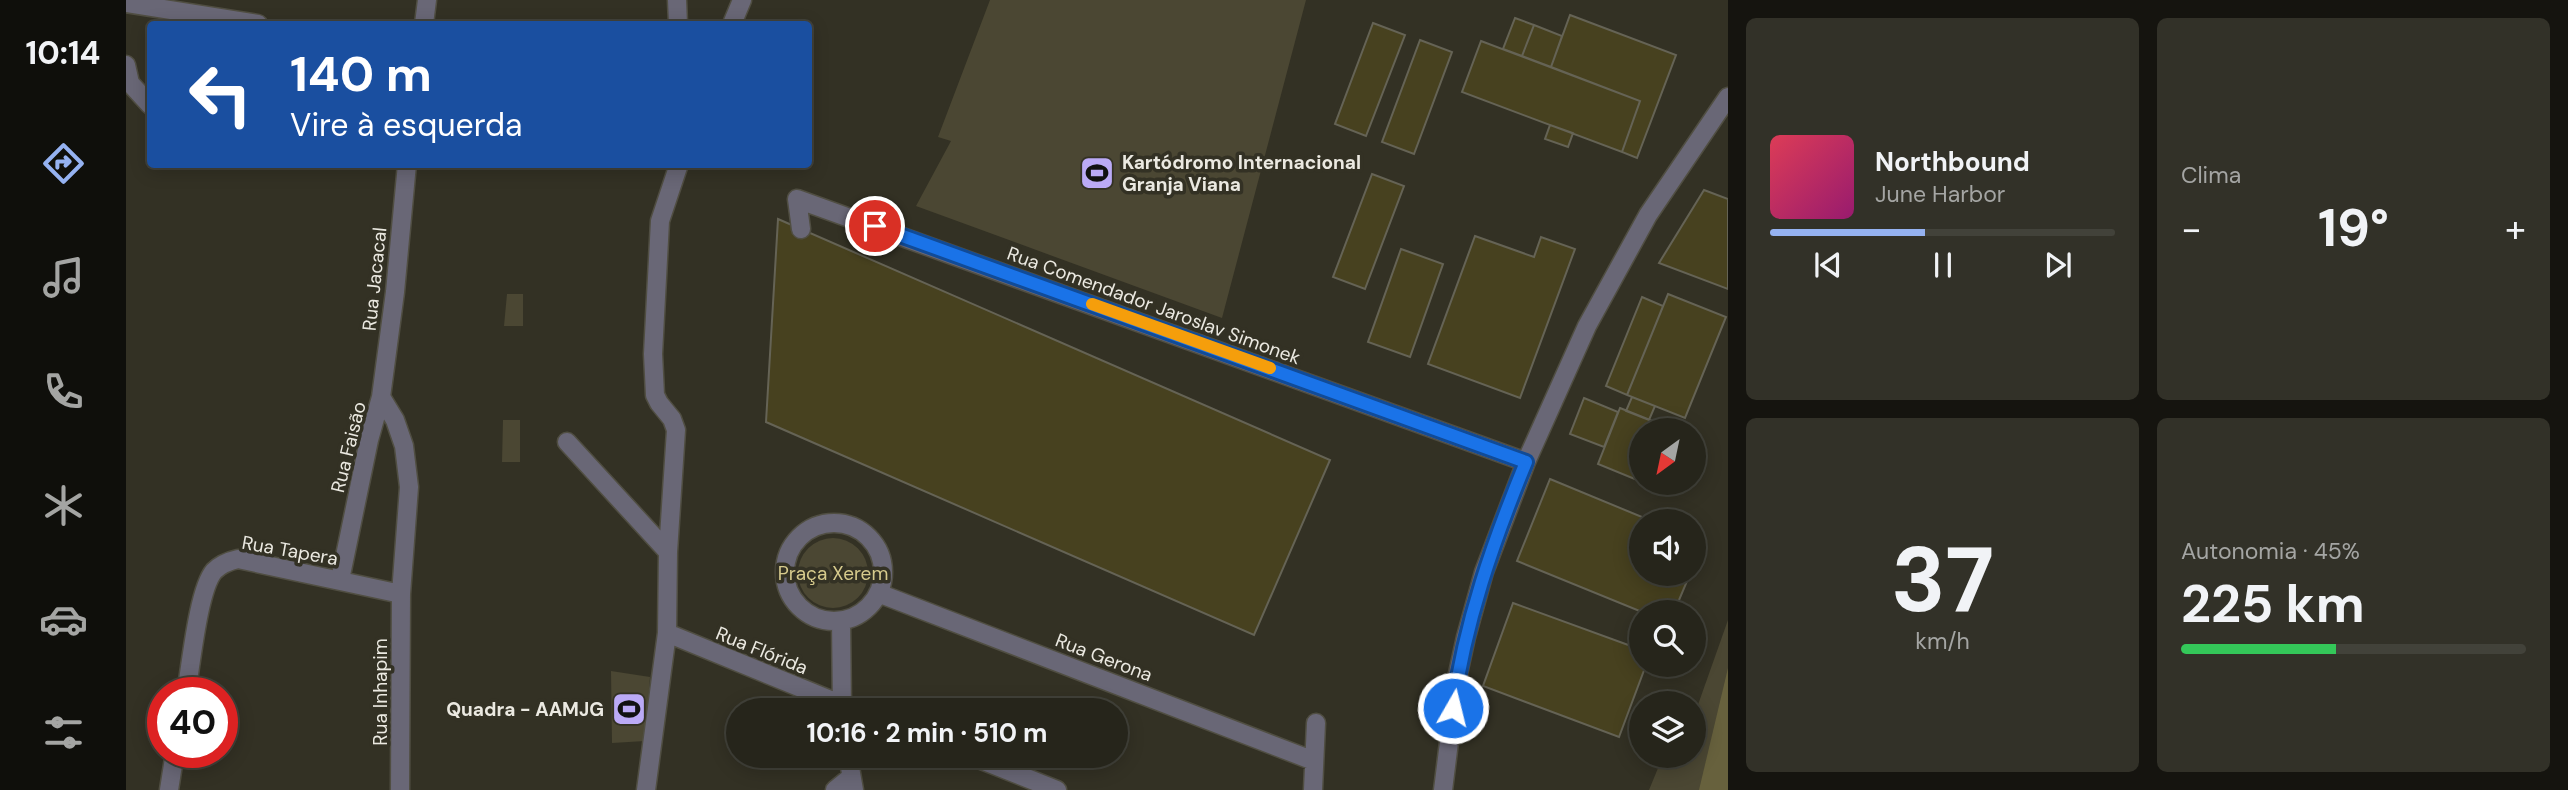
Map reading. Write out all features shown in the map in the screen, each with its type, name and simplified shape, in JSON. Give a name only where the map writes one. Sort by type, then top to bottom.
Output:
[{"type":"street","points":[[424,21],[427,0]]},
{"type":"street","points":[[677,0],[678,21]]},
{"type":"street","points":[[733,21],[742,0]]},
{"type":"street","points":[[126,3],[239,21]]},
{"type":"street","points":[[127,79],[147,101]]},
{"type":"street","points":[[1443,790],[1457,678],[1466,637],[1484,572],[1526,462],[1587,326],[1648,215],[1728,97]]},
{"type":"street","name":"Rua Jacacal","points":[[381,397],[395,292],[407,168]]},
{"type":"street","points":[[646,790],[667,633],[668,552],[676,430],[672,419],[655,395],[653,354],[660,221],[678,168]]},
{"type":"street","name":"Rua Comendador Jaroslav Simonek","points":[[801,229],[797,199],[1526,462]]},
{"type":"street","name":"Rua Faisão","points":[[340,580],[367,448],[381,397]]},
{"type":"street","name":"Rua Faisão","points":[[381,397],[395,420],[404,446],[407,466],[409,487],[401,594]]},
{"type":"street","points":[[567,442],[668,552]]},
{"type":"street","points":[[835,523],[851,526],[865,535],[876,547],[882,562],[883,578],[878,593],[869,606],[856,616],[841,621],[810,615],[797,604],[789,591],[785,575],[787,559],[794,544],[805,533],[819,526],[835,523]]},
{"type":"street","name":"Rua Tapera","points":[[189,677],[204,592],[213,573],[224,563],[238,559],[401,594]]},
{"type":"street","name":"Rua Gerona","points":[[878,593],[1314,761]]},
{"type":"street","name":"Rua Inhapim","points":[[400,790],[401,594]]},
{"type":"street","points":[[841,621],[845,698]]},
{"type":"street","name":"Rua Flórida","points":[[667,633],[820,698]]},
{"type":"street","points":[[1313,790],[1316,723]]},
{"type":"street","points":[[169,790],[172,768]]},
{"type":"street","points":[[1001,768],[1057,790]]},
{"type":"street","points":[[835,790],[853,783]]},
{"type":"green space","name":"Kartódromo Internacional Granja Viana","points":[[990,0],[1306,0],[1222,318],[916,206],[951,141],[938,137]]},
{"type":"green space","points":[[507,294],[523,294],[523,326],[504,326]]},
{"type":"green space","points":[[503,420],[520,420],[520,462],[502,462]]},
{"type":"green space","name":"Praça Xerem","points":[[833,538],[858,548],[868,573],[858,598],[833,608],[808,598],[798,573],[808,548]]},
{"type":"green space","points":[[1728,620],[1728,790],[1649,790],[1658,768],[1706,768],[1706,691],[1703,691]]},
{"type":"green space","name":"Quadra - AAMJG","points":[[611,671],[650,677],[645,741],[612,743]]},
{"type":"shaded area","points":[[1728,668],[1728,790],[1699,790]]},
{"type":"building","points":[[1570,15],[1676,55],[1637,158],[1622,152],[1640,101],[1551,67]]},
{"type":"building","points":[[1515,18],[1534,25],[1522,56],[1503,49]]},
{"type":"building","points":[[1373,23],[1405,35],[1366,136],[1335,124]]},
{"type":"building","points":[[1534,25],[1562,36],[1551,67],[1522,56]]},
{"type":"building","points":[[1420,40],[1452,52],[1414,154],[1382,142]]},
{"type":"building","points":[[1481,41],[1640,101],[1622,152],[1462,92]]},
{"type":"building","points":[[1550,125],[1573,133],[1568,147],[1545,139]]},
{"type":"building","points":[[1372,174],[1404,186],[1365,289],[1333,277]]},
{"type":"building","points":[[1704,190],[1728,199],[1728,289],[1659,263]]},
{"type":"building","points":[[778,219],[1330,460],[1254,635],[766,422]]},
{"type":"building","points":[[1475,236],[1534,257],[1541,237],[1575,249],[1520,398],[1428,364]]},
{"type":"building","points":[[1401,249],[1443,264],[1410,357],[1368,342]]},
{"type":"building","points":[[1668,294],[1726,317],[1685,418],[1627,395]]},
{"type":"building","points":[[1642,297],[1663,306],[1627,395],[1606,386]]},
{"type":"building","points":[[1632,397],[1655,406],[1650,418],[1626,411]]},
{"type":"building","points":[[1584,398],[1618,412],[1604,447],[1570,434]]},
{"type":"building","points":[[1620,408],[1645,418],[1629,418],[1629,477],[1598,464]]},
{"type":"building","points":[[1550,479],[1629,512],[1629,586],[1685,586],[1679,600],[1629,600],[1629,607],[1517,561]]},
{"type":"building","points":[[1513,603],[1629,645],[1629,677],[1642,677],[1636,691],[1629,691],[1629,710],[1619,737],[1483,686]]},
{"type":"slow traffic","points":[[1092,304],[1270,368]]},
{"type":"place","name":"Kartódromo Internacional Granja Viana","points":[[1097,173]]},
{"type":"place","name":"Quadra - AAMJG","points":[[629,709]]},
{"type":"route","points":[[875,226],[1526,462],[1484,572],[1466,637],[1453,708]]}]
